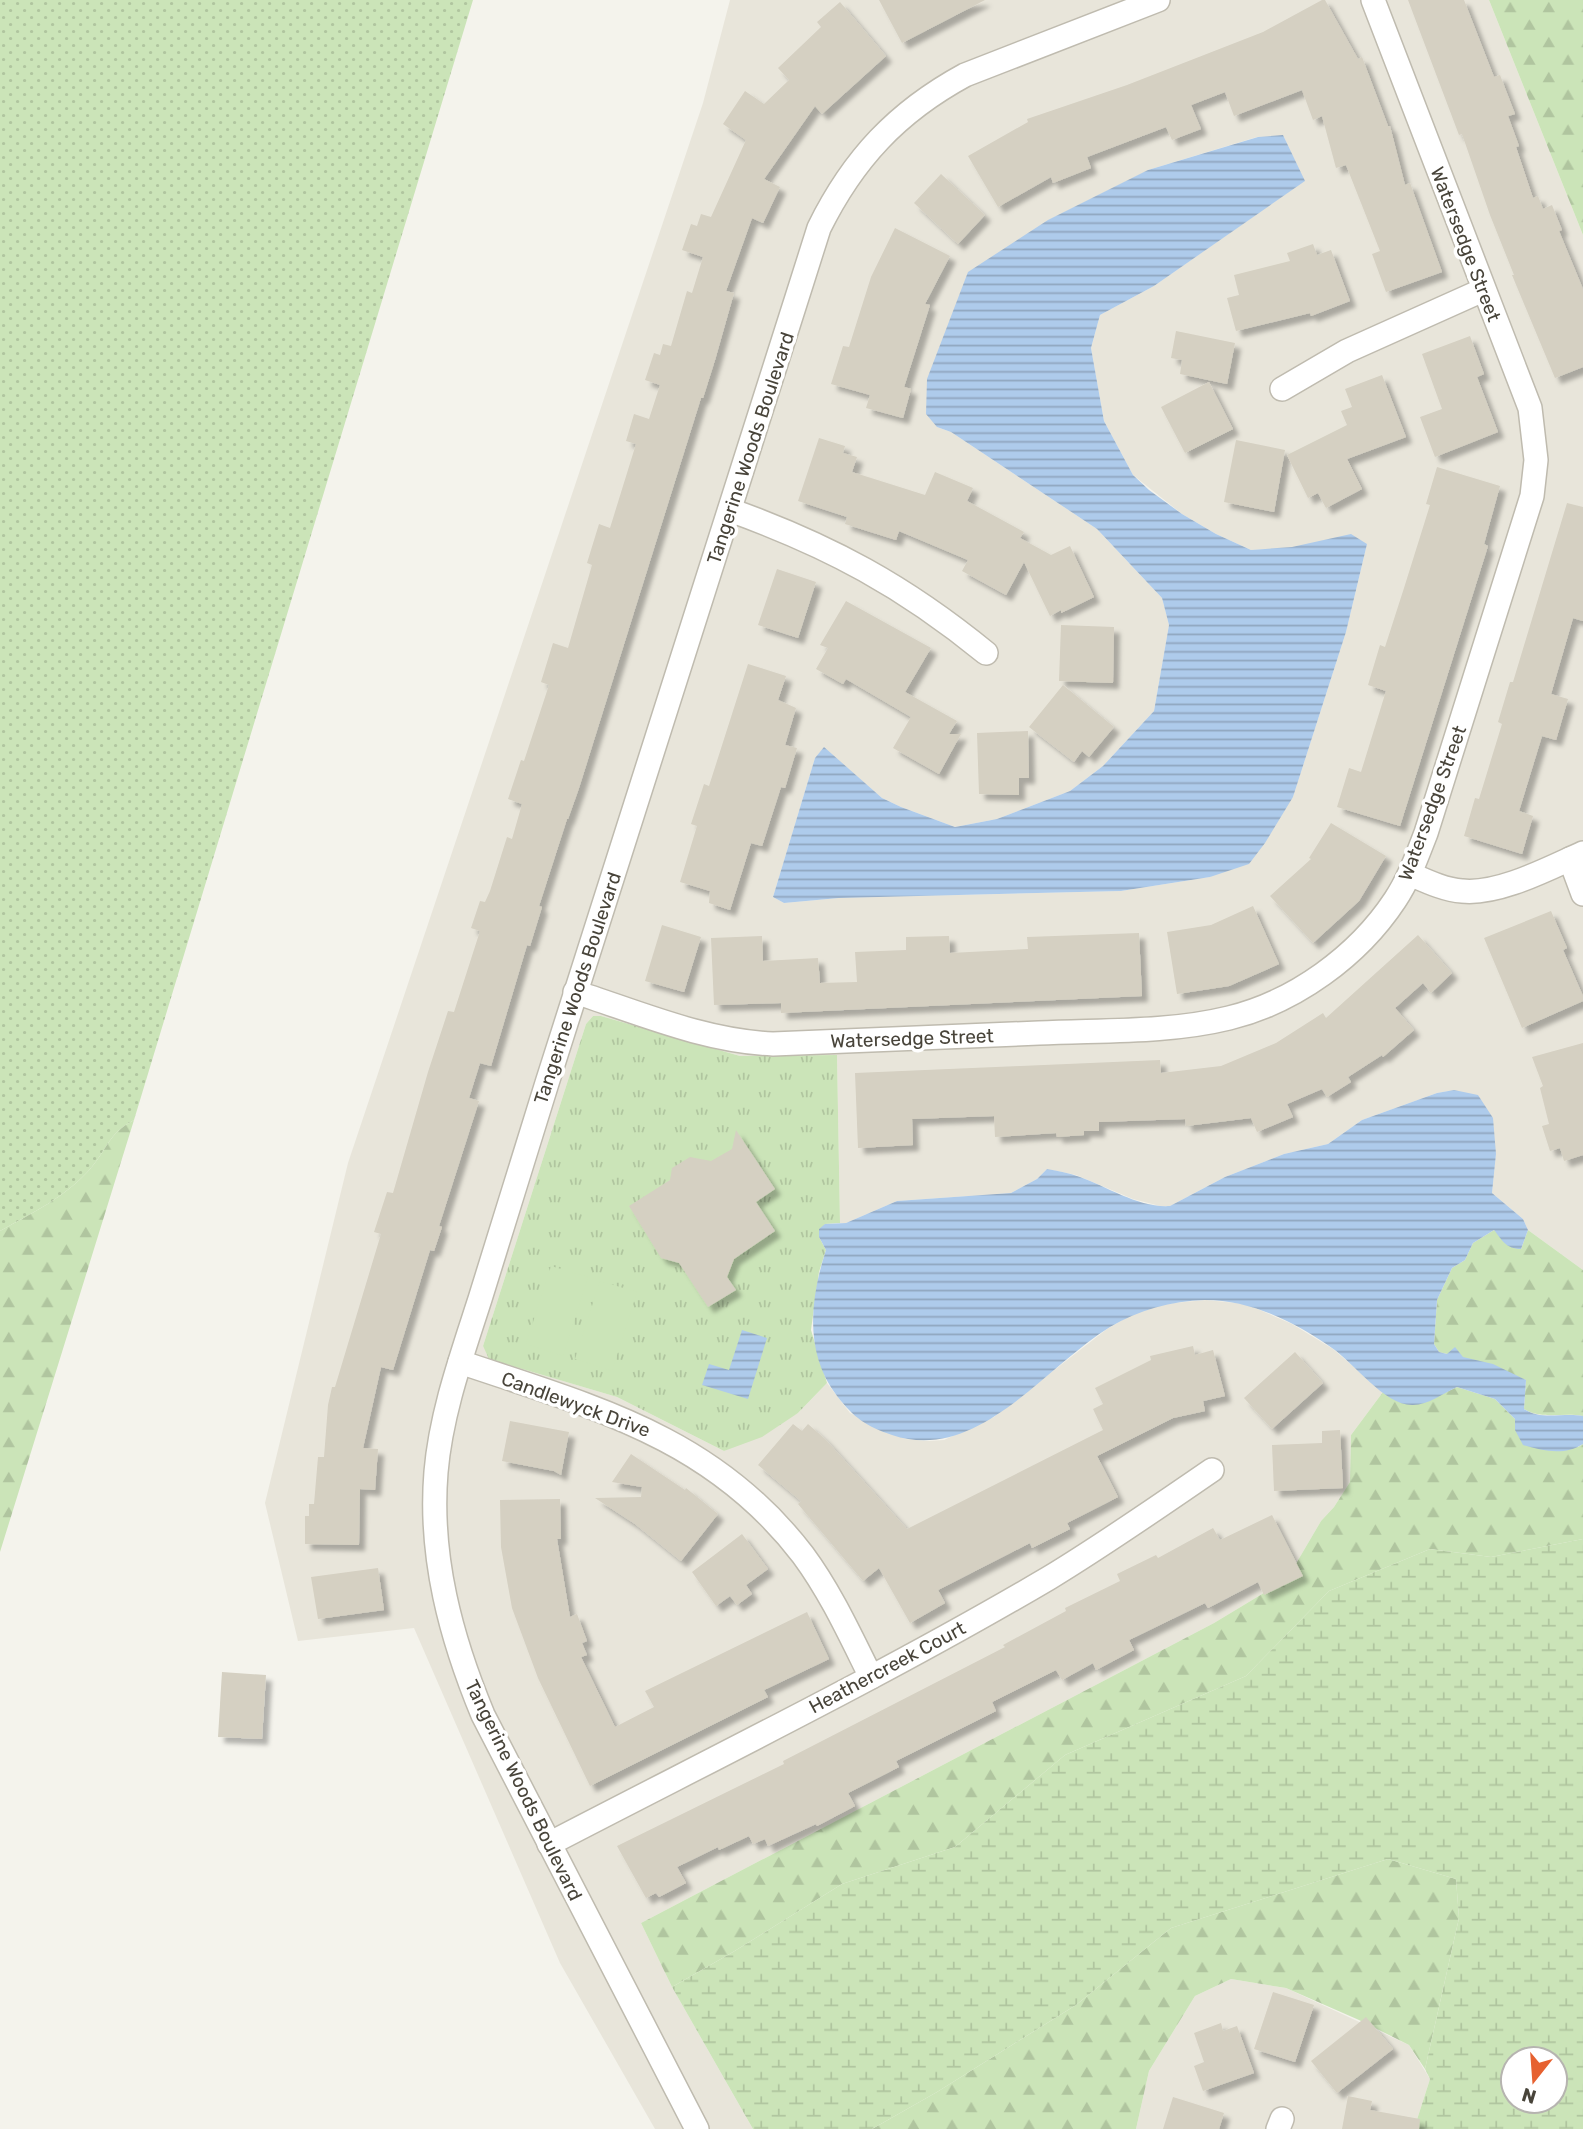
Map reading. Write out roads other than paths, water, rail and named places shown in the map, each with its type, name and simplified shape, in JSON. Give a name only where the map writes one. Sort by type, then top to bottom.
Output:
[{"type":"street","name":"Tangerine Woods Boulevard","points":[[697,2129],[483,1715],[463,1664],[445,1600],[436,1531],[436,1473],[443,1428],[460,1362],[575,992],[819,228],[848,176],[868,150],[891,125],[927,97],[965,75],[1158,0]]},
{"type":"street","name":"Watersedge Street","points":[[575,992],[711,1036],[747,1043],[773,1044],[1194,1024],[1260,1009],[1293,993],[1327,970],[1378,923],[1410,874],[1430,820],[1532,496],[1536,460],[1530,408],[1373,0]]},
{"type":"street","points":[[1282,389],[1347,351],[1483,289]]},
{"type":"street","points":[[730,510],[779,528],[862,566],[943,618],[986,653]]},
{"type":"street","points":[[1410,874],[1461,891],[1484,891],[1577,856],[1583,894]]},
{"type":"street","name":"Candlewyck Drive","points":[[460,1362],[628,1420],[665,1438],[710,1466],[760,1506],[804,1557],[838,1610],[871,1676]]},
{"type":"street","name":"Heathercreek Court","points":[[549,1844],[933,1644],[1051,1576],[1212,1469]]},
{"type":"water","points":[[1283,135],[1305,181],[1154,286],[1100,315],[1091,348],[1104,421],[1133,475],[1182,514],[1251,550],[1292,547],[1351,534],[1367,544],[1346,632],[1293,797],[1265,843],[1249,864],[1210,877],[1121,891],[839,898],[784,903],[773,897],[815,758],[824,747],[882,798],[955,827],[997,819],[1070,791],[1103,766],[1154,711],[1169,625],[1162,598],[1097,529],[951,432],[937,427],[926,414],[927,379],[968,272],[1048,220],[1148,170],[1258,137]]},
{"type":"water","points":[[1454,1090],[1478,1095],[1493,1118],[1496,1154],[1492,1193],[1523,1219],[1528,1230],[1521,1249],[1516,1249],[1508,1246],[1494,1230],[1473,1243],[1465,1260],[1452,1268],[1437,1300],[1434,1344],[1439,1352],[1447,1354],[1455,1347],[1463,1357],[1493,1364],[1526,1380],[1524,1409],[1531,1413],[1583,1416],[1583,1444],[1576,1448],[1553,1451],[1523,1445],[1515,1430],[1515,1419],[1495,1399],[1457,1387],[1424,1403],[1413,1405],[1392,1399],[1332,1348],[1288,1321],[1256,1308],[1222,1301],[1168,1304],[1121,1321],[1085,1344],[1008,1407],[981,1424],[953,1436],[923,1440],[892,1435],[875,1428],[849,1410],[826,1379],[819,1362],[813,1325],[816,1287],[826,1250],[819,1237],[819,1229],[825,1224],[846,1223],[897,1201],[1011,1193],[1037,1179],[1047,1169],[1080,1177],[1147,1204],[1170,1206],[1225,1177],[1284,1154],[1328,1144],[1362,1120],[1437,1093]]},
{"type":"water","points":[[742,1330],[767,1338],[748,1399],[702,1385],[709,1364],[729,1370]]}]
